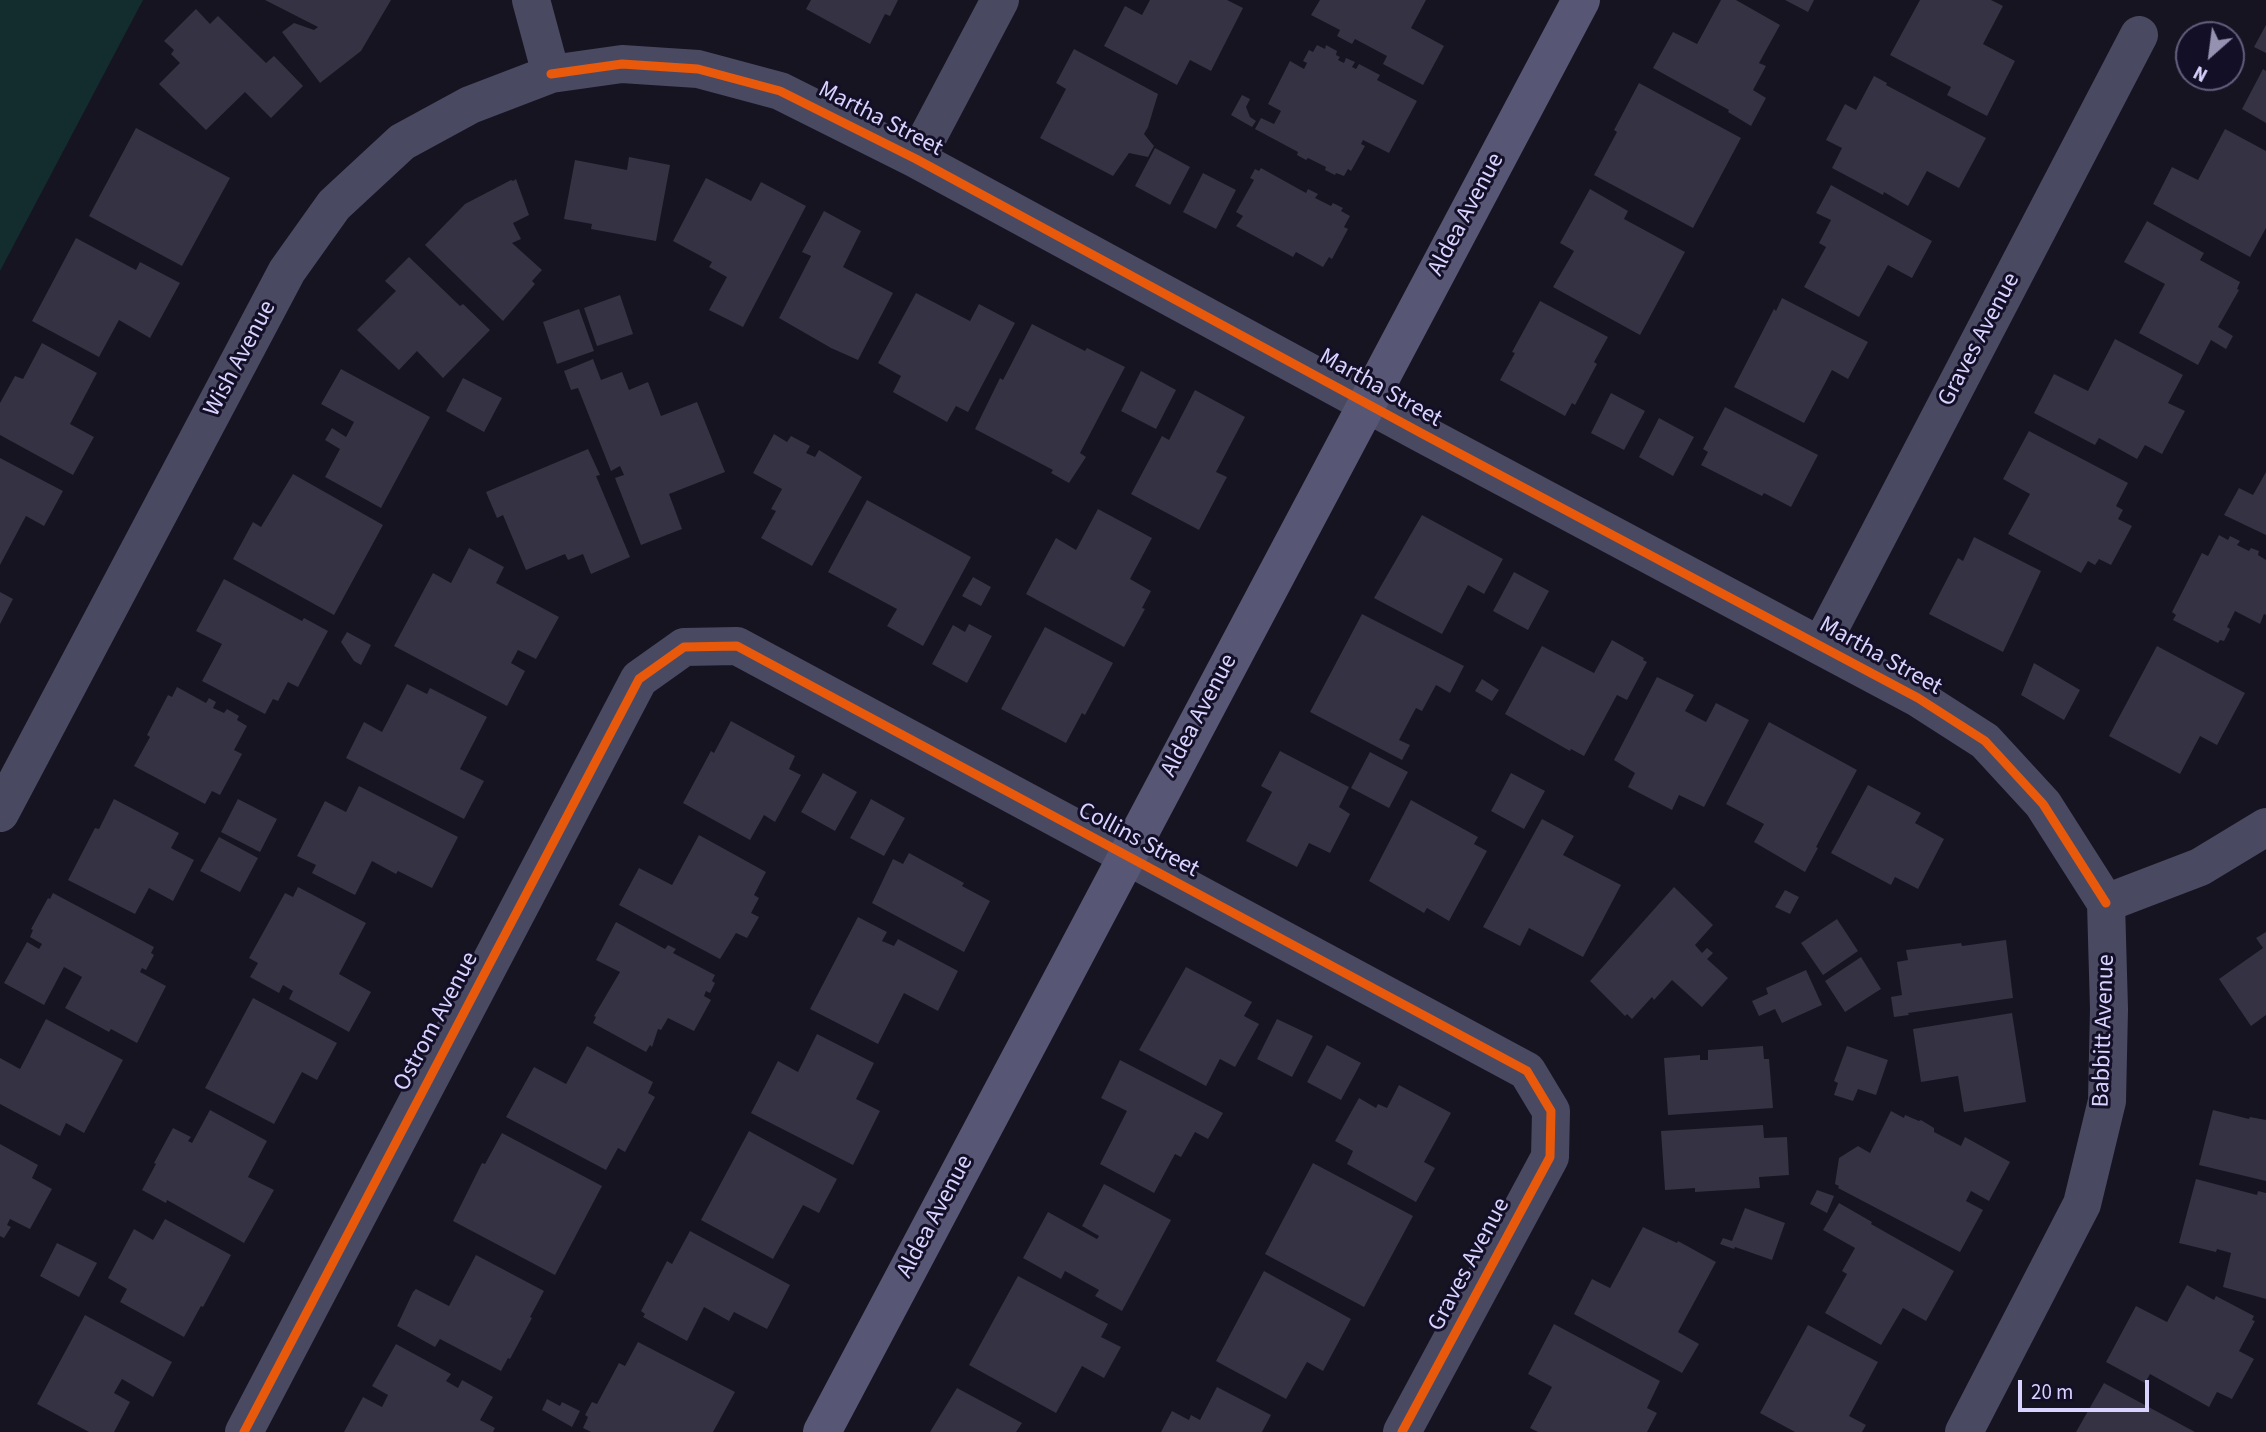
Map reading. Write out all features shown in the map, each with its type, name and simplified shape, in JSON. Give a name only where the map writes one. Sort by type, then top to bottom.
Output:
[{"type":"street","points":[[531,0],[551,74]]},
{"type":"street","points":[[916,159],[1000,0]]},
{"type":"street","name":"Aldea Avenue","points":[[822,1432],[1581,0]]},
{"type":"street","name":"Graves Avenue","points":[[1821,645],[2139,35]]},
{"type":"street","name":"Martha Street","points":[[551,74],[622,64],[698,69],[780,92],[916,159],[1367,404],[1918,698],[1984,741],[2043,804],[2106,903]]},
{"type":"street","name":"Wish Avenue","points":[[0,813],[287,271],[334,205],[402,142],[470,105],[551,74]]},
{"type":"street","name":"Collins Street","points":[[684,647],[737,646],[1527,1071],[1552,1111]]},
{"type":"street","name":"Ostrom Avenue","points":[[244,1432],[639,679],[684,647]]},
{"type":"street","points":[[2106,903],[2200,867],[2266,827]]},
{"type":"street","name":"Babbitt Avenue","points":[[1964,1432],[2082,1204],[2107,1101],[2109,1009],[2106,903]]},
{"type":"street","name":"Graves Avenue","points":[[1402,1432],[1550,1157],[1552,1111]]},
{"type":"green space","points":[[0,0],[143,0],[0,271]]},
{"type":"building","points":[[265,0],[391,0],[361,51],[320,83],[282,32],[294,23],[314,30],[318,27]]},
{"type":"building","points":[[811,0],[898,0],[890,16],[885,14],[870,44],[806,9]]},
{"type":"building","points":[[1150,0],[1227,0],[1243,8],[1211,71],[1190,60],[1177,85],[1104,46],[1125,6],[1142,15]]},
{"type":"building","points":[[1320,0],[1426,0],[1411,28],[1444,46],[1423,85],[1383,64],[1387,56],[1355,39],[1352,44],[1337,36],[1340,30],[1311,15]]},
{"type":"building","points":[[1721,0],[1736,0],[1780,25],[1759,63],[1766,66],[1753,90],[1766,98],[1751,126],[1728,112],[1729,110],[1653,68],[1673,32],[1697,44]]},
{"type":"building","points":[[1785,0],[1814,0],[1808,12]]},
{"type":"building","points":[[1920,0],[1991,0],[2003,6],[1983,44],[2015,61],[1987,116],[1947,95],[1951,87],[1890,55]]},
{"type":"building","points":[[196,9],[210,24],[218,16],[266,63],[274,56],[303,86],[271,118],[245,92],[206,130],[159,84],[180,63],[171,54],[174,50],[164,41]]},
{"type":"building","points":[[2266,25],[2266,53],[2254,47]]},
{"type":"building","points":[[1317,45],[1325,49],[1326,45],[1337,51],[1336,55],[1340,57],[1338,60],[1344,63],[1346,58],[1355,62],[1352,67],[1356,69],[1359,64],[1380,75],[1377,80],[1417,101],[1389,153],[1363,140],[1361,144],[1365,146],[1351,171],[1348,169],[1344,176],[1325,170],[1326,167],[1308,158],[1306,160],[1297,155],[1298,152],[1255,129],[1261,118],[1274,124],[1281,111],[1268,104],[1290,61],[1304,69],[1307,63],[1303,61],[1309,50],[1313,52]]},
{"type":"building","points":[[1074,49],[1158,94],[1144,134],[1154,146],[1148,157],[1129,153],[1113,176],[1040,138],[1066,89],[1056,83]]},
{"type":"building","points":[[2263,69],[2266,71],[2266,123],[2242,109]]},
{"type":"building","points":[[1874,76],[1986,138],[1959,188],[1927,171],[1908,206],[1832,168],[1842,148],[1826,140],[1845,104],[1856,110]]},
{"type":"building","points":[[1639,83],[1741,138],[1693,228],[1594,175]]},
{"type":"building","points":[[1242,95],[1250,99],[1246,107],[1250,117],[1256,121],[1252,127],[1231,115]]},
{"type":"building","points":[[136,128],[230,178],[182,266],[89,216]]},
{"type":"building","points":[[2225,129],[2266,151],[2266,228],[2250,257],[2153,204],[2172,167],[2198,180]]},
{"type":"building","points":[[1155,148],[1190,167],[1170,205],[1135,186]]},
{"type":"building","points":[[629,157],[670,165],[656,241],[591,229],[592,224],[564,219],[575,160],[627,170]]},
{"type":"building","points":[[1261,168],[1306,193],[1308,189],[1318,194],[1315,198],[1331,206],[1333,203],[1343,208],[1341,211],[1350,216],[1344,227],[1348,229],[1332,259],[1329,257],[1323,267],[1296,252],[1293,257],[1236,226],[1243,216],[1236,212],[1254,180],[1250,178],[1255,169],[1259,171]]},
{"type":"building","points":[[1203,173],[1236,190],[1216,229],[1183,212]]},
{"type":"building","points":[[706,178],[751,201],[761,182],[806,206],[743,327],[709,310],[727,277],[709,267],[712,262],[673,241]]},
{"type":"building","points":[[516,179],[529,215],[513,223],[521,239],[512,243],[542,270],[532,281],[535,284],[503,321],[425,245],[465,204]]},
{"type":"building","points":[[1831,185],[1932,241],[1912,278],[1888,265],[1859,317],[1804,287],[1826,247],[1819,243],[1831,220],[1816,213]]},
{"type":"building","points":[[1590,189],[1628,211],[1624,219],[1685,252],[1640,335],[1553,287],[1574,251],[1560,243]]},
{"type":"building","points":[[824,211],[861,231],[843,267],[893,293],[858,360],[779,318],[811,256],[802,252]]},
{"type":"building","points":[[2147,221],[2204,253],[2200,260],[2240,282],[2237,289],[2239,290],[2218,327],[2233,336],[2226,349],[2211,340],[2198,365],[2139,333],[2165,284],[2124,262]]},
{"type":"building","points":[[76,238],[136,270],[140,262],[180,283],[150,338],[119,320],[99,357],[32,321]]},
{"type":"building","points":[[409,257],[460,306],[463,304],[490,330],[443,378],[417,351],[399,370],[357,330],[396,291],[385,281]]},
{"type":"building","points":[[916,293],[970,321],[979,304],[1015,323],[968,412],[956,406],[947,422],[893,392],[901,376],[878,363]]},
{"type":"building","points":[[620,295],[633,334],[597,346],[584,308]]},
{"type":"building","points":[[1782,298],[1868,342],[1848,379],[1832,370],[1804,423],[1734,387]]},
{"type":"building","points":[[1540,301],[1608,337],[1575,405],[1572,403],[1565,416],[1500,380]]},
{"type":"building","points":[[579,309],[594,351],[557,364],[543,322]]},
{"type":"building","points":[[1032,324],[1085,351],[1087,348],[1125,367],[1080,453],[1086,457],[1069,483],[1051,473],[1053,470],[975,429],[1000,378],[1003,380]]},
{"type":"building","points":[[2115,339],[2183,375],[2168,403],[2185,411],[2162,454],[2145,445],[2137,459],[2099,438],[2095,445],[2034,413],[2054,374],[2088,391]]},
{"type":"building","points":[[42,343],[97,373],[70,424],[94,437],[73,475],[0,435],[0,403],[15,376],[23,379]]},
{"type":"building","points":[[593,359],[601,380],[622,372],[629,390],[648,382],[661,416],[697,402],[725,472],[669,494],[682,529],[641,545],[615,478],[624,475],[620,466],[611,471],[578,388],[571,390],[564,371]]},
{"type":"building","points":[[341,369],[430,417],[381,508],[325,477],[340,449],[325,440],[332,428],[346,437],[354,422],[321,404]]},
{"type":"building","points":[[1141,371],[1176,390],[1156,429],[1121,411]]},
{"type":"building","points":[[463,378],[502,398],[484,432],[446,411]]},
{"type":"building","points":[[1195,390],[1245,417],[1216,472],[1227,477],[1199,530],[1131,494],[1162,436],[1169,440]]},
{"type":"building","points":[[1611,393],[1645,411],[1624,450],[1591,433]]},
{"type":"building","points":[[1725,407],[1818,455],[1791,507],[1764,493],[1762,496],[1701,465],[1708,452],[1703,449]]},
{"type":"building","points":[[1659,418],[1694,437],[1673,476],[1639,457]]},
{"type":"building","points":[[2029,431],[2128,483],[2116,506],[2123,510],[2118,519],[2132,526],[2111,565],[2099,559],[2095,565],[2088,561],[2081,573],[2008,534],[2030,494],[2003,479]]},
{"type":"building","points":[[774,434],[787,442],[791,436],[810,446],[806,453],[815,457],[819,450],[862,477],[812,566],[761,538],[776,511],[771,509],[782,489],[753,473]]},
{"type":"building","points":[[588,449],[600,475],[596,476],[630,557],[591,574],[583,554],[568,560],[565,554],[526,570],[503,515],[497,518],[486,492]]},
{"type":"building","points":[[0,458],[63,491],[44,526],[26,516],[0,565]]},
{"type":"building","points":[[2266,472],[2266,535],[2224,515],[2239,488],[2253,495]]},
{"type":"building","points":[[293,474],[383,525],[334,615],[233,559],[253,522],[261,527]]},
{"type":"building","points":[[867,500],[971,557],[923,646],[887,626],[897,609],[828,572]]},
{"type":"building","points":[[1098,509],[1152,538],[1130,579],[1151,591],[1142,608],[1145,609],[1124,647],[1026,594],[1056,538],[1076,550]]},
{"type":"building","points":[[1422,515],[1503,559],[1484,594],[1468,585],[1442,634],[1374,598]]},
{"type":"building","points":[[2219,535],[2228,540],[2230,536],[2240,541],[2237,545],[2249,551],[2251,548],[2259,551],[2258,555],[2266,560],[2266,615],[2264,614],[2260,624],[2235,611],[2224,641],[2220,640],[2218,643],[2173,620],[2176,615],[2172,612],[2202,553],[2208,556]]},
{"type":"building","points":[[1974,537],[2041,571],[2003,652],[1929,614],[1958,558],[1963,561]]},
{"type":"building","points":[[469,548],[504,567],[496,583],[559,617],[536,659],[518,650],[511,663],[525,671],[507,706],[394,646],[433,573],[451,583]]},
{"type":"building","points":[[1514,572],[1549,591],[1528,630],[1493,611]]},
{"type":"building","points":[[973,577],[991,587],[981,606],[962,596]]},
{"type":"building","points":[[224,579],[302,621],[304,618],[328,631],[298,687],[288,682],[278,701],[273,699],[265,714],[202,681],[222,644],[196,631]]},
{"type":"building","points":[[0,592],[13,599],[0,624]]},
{"type":"building","points":[[1362,614],[1464,666],[1450,693],[1436,685],[1422,711],[1416,708],[1399,740],[1410,745],[1402,760],[1310,712]]},
{"type":"building","points":[[969,624],[992,636],[967,683],[932,664],[953,625],[965,632]]},
{"type":"building","points":[[1045,627],[1113,663],[1085,715],[1082,713],[1066,743],[1001,709]]},
{"type":"building","points":[[347,632],[371,645],[361,665],[354,661],[341,642]]},
{"type":"building","points":[[1612,640],[1647,662],[1627,700],[1617,695],[1584,756],[1571,749],[1570,751],[1505,714],[1542,646],[1594,673]]},
{"type":"building","points":[[2157,646],[2245,693],[2217,745],[2200,736],[2180,774],[2109,736]]},
{"type":"building","points":[[2034,663],[2080,690],[2064,720],[2021,695]]},
{"type":"building","points":[[1657,677],[1694,695],[1685,711],[1706,722],[1716,703],[1749,720],[1704,807],[1679,795],[1672,810],[1628,787],[1635,773],[1614,760]]},
{"type":"building","points":[[1482,679],[1499,690],[1492,701],[1475,691]]},
{"type":"building","points":[[407,684],[427,694],[430,688],[487,717],[460,769],[484,781],[464,819],[346,758],[364,722],[382,732]]},
{"type":"building","points":[[177,687],[206,703],[209,698],[216,702],[213,708],[224,713],[227,709],[239,716],[237,720],[247,726],[234,750],[242,754],[220,795],[212,791],[205,804],[134,766],[168,695],[172,697]]},
{"type":"building","points":[[731,721],[795,756],[789,769],[801,775],[775,822],[764,815],[750,840],[683,803],[711,751],[714,753]]},
{"type":"building","points":[[1769,722],[1857,770],[1805,872],[1754,842],[1764,824],[1726,804]]},
{"type":"building","points":[[1280,751],[1349,787],[1339,807],[1350,814],[1330,853],[1309,843],[1297,867],[1246,841],[1272,792],[1261,786]]},
{"type":"building","points":[[1370,752],[1408,772],[1389,808],[1351,788]]},
{"type":"building","points":[[823,773],[857,792],[835,831],[801,812]]},
{"type":"building","points":[[1511,773],[1545,791],[1524,829],[1491,811]]},
{"type":"building","points":[[1868,785],[1921,813],[1915,823],[1944,839],[1918,889],[1895,877],[1891,885],[1831,853]]},
{"type":"building","points":[[359,786],[458,837],[432,888],[372,861],[355,895],[312,873],[316,865],[297,856],[325,801],[346,812]]},
{"type":"building","points":[[114,799],[179,833],[171,848],[194,860],[173,901],[149,888],[135,914],[68,880],[95,828],[99,829]]},
{"type":"building","points":[[238,799],[277,819],[260,852],[221,832]]},
{"type":"building","points":[[871,799],[905,818],[884,856],[850,838]]},
{"type":"building","points":[[1411,800],[1478,837],[1474,844],[1487,851],[1449,921],[1427,908],[1424,913],[1369,881]]},
{"type":"building","points":[[1542,819],[1574,836],[1563,855],[1621,885],[1583,957],[1529,928],[1520,946],[1483,927]]},
{"type":"building","points":[[699,835],[766,872],[754,895],[759,898],[751,913],[759,917],[747,938],[736,933],[720,959],[619,905],[639,868],[672,885]]},
{"type":"building","points":[[219,837],[258,858],[240,892],[200,871]]},
{"type":"building","points":[[909,853],[964,883],[962,886],[990,901],[964,952],[872,903],[893,859],[903,864]]},
{"type":"building","points":[[298,887],[366,923],[339,974],[371,992],[349,1032],[289,999],[293,991],[283,985],[279,993],[250,977],[258,963],[249,958],[285,893],[293,897]]},
{"type":"building","points":[[1674,887],[1713,925],[1695,945],[1702,953],[1707,948],[1713,953],[1707,959],[1728,978],[1702,1007],[1672,980],[1632,1019],[1627,1014],[1625,1016],[1590,981]]},
{"type":"building","points":[[1785,890],[1799,897],[1790,914],[1775,907]]},
{"type":"building","points":[[53,893],[154,947],[151,953],[154,955],[146,970],[142,968],[140,972],[166,986],[137,1043],[111,1029],[109,1032],[65,1008],[82,977],[64,967],[44,1005],[4,983],[27,942],[39,949],[42,944],[30,937],[33,930],[31,929]]},
{"type":"building","points":[[858,917],[887,932],[882,941],[894,946],[898,939],[958,971],[938,1011],[904,993],[878,1044],[810,1009]]},
{"type":"building","points":[[1837,919],[1858,951],[1823,975],[1801,943]]},
{"type":"building","points":[[616,922],[665,949],[668,945],[676,949],[673,953],[715,975],[712,981],[715,983],[710,993],[706,991],[704,996],[711,1000],[694,1031],[668,1018],[661,1030],[658,1029],[652,1047],[650,1045],[646,1052],[593,1023],[596,1017],[594,1016],[620,972],[596,960]]},
{"type":"building","points":[[2266,932],[2266,1015],[2251,1026],[2219,979],[2263,948],[2256,938]]},
{"type":"building","points":[[2006,940],[2013,998],[1894,1017],[1891,997],[1902,995],[1897,962],[1908,960],[1906,950]]},
{"type":"building","points":[[1861,957],[1881,989],[1845,1012],[1825,981]]},
{"type":"building","points":[[1186,967],[1252,1002],[1244,1016],[1259,1024],[1235,1067],[1220,1059],[1206,1086],[1139,1050]]},
{"type":"building","points":[[1806,970],[1822,1005],[1782,1023],[1775,1009],[1759,1016],[1752,1001],[1768,994],[1766,988]]},
{"type":"building","points":[[253,998],[337,1043],[317,1080],[302,1072],[274,1124],[205,1088]]},
{"type":"building","points":[[2012,1013],[2026,1102],[1964,1112],[1958,1076],[1921,1082],[1913,1029]]},
{"type":"building","points":[[46,1019],[123,1060],[84,1133],[66,1123],[60,1136],[0,1104],[0,1058],[20,1069]]},
{"type":"building","points":[[1277,1019],[1313,1036],[1292,1077],[1257,1059]]},
{"type":"building","points":[[817,1034],[874,1063],[856,1099],[880,1111],[853,1165],[751,1113],[778,1061],[798,1072]]},
{"type":"building","points":[[1327,1045],[1361,1063],[1341,1100],[1307,1082]]},
{"type":"building","points":[[587,1046],[653,1082],[648,1093],[655,1097],[625,1152],[618,1148],[606,1170],[506,1117],[534,1067],[566,1084]]},
{"type":"building","points":[[1763,1046],[1764,1059],[1769,1059],[1773,1108],[1668,1115],[1664,1058],[1700,1055],[1700,1060],[1708,1060],[1708,1050]]},
{"type":"building","points":[[1847,1046],[1888,1060],[1876,1095],[1858,1089],[1853,1101],[1834,1095],[1838,1083],[1834,1081]]},
{"type":"building","points":[[1120,1060],[1223,1113],[1208,1139],[1195,1132],[1181,1157],[1175,1154],[1154,1193],[1100,1164],[1127,1111],[1101,1098]]},
{"type":"building","points":[[1399,1085],[1451,1113],[1424,1162],[1435,1168],[1416,1202],[1347,1164],[1353,1151],[1335,1141],[1359,1098],[1376,1108],[1378,1104],[1387,1108]]},
{"type":"building","points":[[210,1110],[267,1141],[248,1177],[274,1190],[244,1243],[167,1200],[166,1203],[142,1190],[173,1128],[191,1137],[188,1141],[192,1143]]},
{"type":"building","points":[[2213,1110],[2249,1119],[2266,1120],[2266,1181],[2199,1165]]},
{"type":"building","points":[[1891,1111],[1904,1118],[1905,1115],[1921,1120],[1934,1128],[1934,1132],[1961,1146],[1965,1137],[2010,1162],[1989,1201],[1971,1191],[1966,1201],[1983,1210],[1960,1252],[1835,1184],[1839,1158],[1858,1146],[1870,1153]]},
{"type":"building","points":[[1763,1125],[1764,1138],[1787,1137],[1789,1175],[1759,1177],[1760,1188],[1695,1192],[1695,1188],[1665,1190],[1661,1131]]},
{"type":"building","points":[[749,1131],[837,1179],[819,1213],[803,1205],[773,1259],[701,1220]]},
{"type":"building","points":[[502,1133],[602,1186],[555,1275],[453,1221],[482,1163],[485,1164]]},
{"type":"building","points":[[0,1144],[38,1165],[32,1178],[52,1189],[30,1229],[10,1219],[7,1225],[11,1227],[4,1238],[0,1236]]},
{"type":"building","points":[[1313,1163],[1413,1216],[1364,1307],[1265,1254]]},
{"type":"building","points":[[2196,1179],[2257,1195],[2258,1191],[2266,1193],[2266,1299],[2223,1287],[2231,1253],[2179,1243]]},
{"type":"building","points":[[1104,1184],[1171,1220],[1122,1311],[1095,1296],[1099,1290],[1065,1271],[1061,1279],[1023,1258],[1048,1212],[1097,1239],[1099,1236],[1082,1226]]},
{"type":"building","points":[[1817,1190],[1834,1196],[1827,1213],[1810,1204]]},
{"type":"building","points":[[1839,1203],[1954,1271],[1926,1321],[1903,1308],[1881,1345],[1825,1313],[1847,1274],[1842,1271],[1855,1248],[1823,1230]]},
{"type":"building","points":[[1745,1208],[1785,1223],[1772,1260],[1720,1244],[1723,1238],[1732,1241]]},
{"type":"building","points":[[165,1219],[231,1255],[184,1337],[120,1302],[127,1289],[108,1278],[134,1229],[153,1240]]},
{"type":"building","points":[[1643,1227],[1677,1243],[1678,1241],[1716,1262],[1678,1332],[1699,1344],[1682,1373],[1574,1314],[1592,1279],[1610,1288]]},
{"type":"building","points":[[690,1231],[790,1285],[767,1329],[734,1312],[729,1321],[704,1307],[687,1341],[643,1317],[645,1314],[641,1311],[667,1261],[672,1264]]},
{"type":"building","points":[[57,1243],[97,1263],[79,1297],[40,1276]]},
{"type":"building","points":[[476,1255],[544,1291],[510,1359],[508,1358],[501,1371],[440,1339],[435,1347],[397,1326],[416,1289],[449,1306]]},
{"type":"building","points":[[1264,1271],[1351,1319],[1323,1371],[1307,1362],[1286,1399],[1216,1361]]},
{"type":"building","points":[[1018,1276],[1108,1324],[1101,1337],[1121,1347],[1104,1378],[1082,1366],[1056,1413],[969,1365]]},
{"type":"building","points":[[2187,1285],[2214,1300],[2216,1296],[2254,1316],[2252,1320],[2255,1321],[2239,1351],[2254,1359],[2232,1399],[2217,1392],[2209,1407],[2150,1374],[2145,1383],[2106,1362],[2136,1306],[2167,1322]]},
{"type":"building","points":[[85,1315],[172,1362],[153,1397],[122,1379],[114,1393],[130,1402],[114,1432],[89,1432],[37,1404]]},
{"type":"building","points":[[1554,1324],[1660,1381],[1647,1408],[1657,1413],[1647,1432],[1538,1432],[1530,1428],[1552,1387],[1528,1374]]},
{"type":"building","points":[[1808,1325],[1878,1362],[1849,1416],[1866,1425],[1862,1432],[1795,1432],[1760,1413]]},
{"type":"building","points":[[638,1342],[735,1392],[713,1432],[591,1432],[583,1428],[588,1417],[585,1415],[592,1402],[597,1404],[619,1363],[625,1366]]},
{"type":"building","points":[[396,1344],[451,1374],[446,1381],[458,1388],[462,1380],[493,1397],[480,1420],[495,1428],[493,1432],[344,1432],[363,1397],[382,1407],[388,1395],[372,1386]]},
{"type":"building","points":[[2104,1383],[2195,1432],[2076,1432]]},
{"type":"building","points":[[1217,1387],[1271,1415],[1262,1432],[1161,1432],[1172,1411],[1189,1420],[1191,1415],[1200,1420]]},
{"type":"building","points":[[957,1388],[1022,1423],[1016,1432],[930,1432]]},
{"type":"building","points":[[547,1399],[560,1406],[562,1402],[580,1411],[572,1427],[542,1410]]},
{"type":"cycle path","points":[[551,74],[622,64],[698,69],[780,91],[916,159],[1918,698],[1985,741],[2043,804],[2106,903]]},
{"type":"cycle path","points":[[244,1432],[639,679],[684,647],[737,646],[1527,1071],[1551,1111],[1550,1157],[1402,1432]]}]
